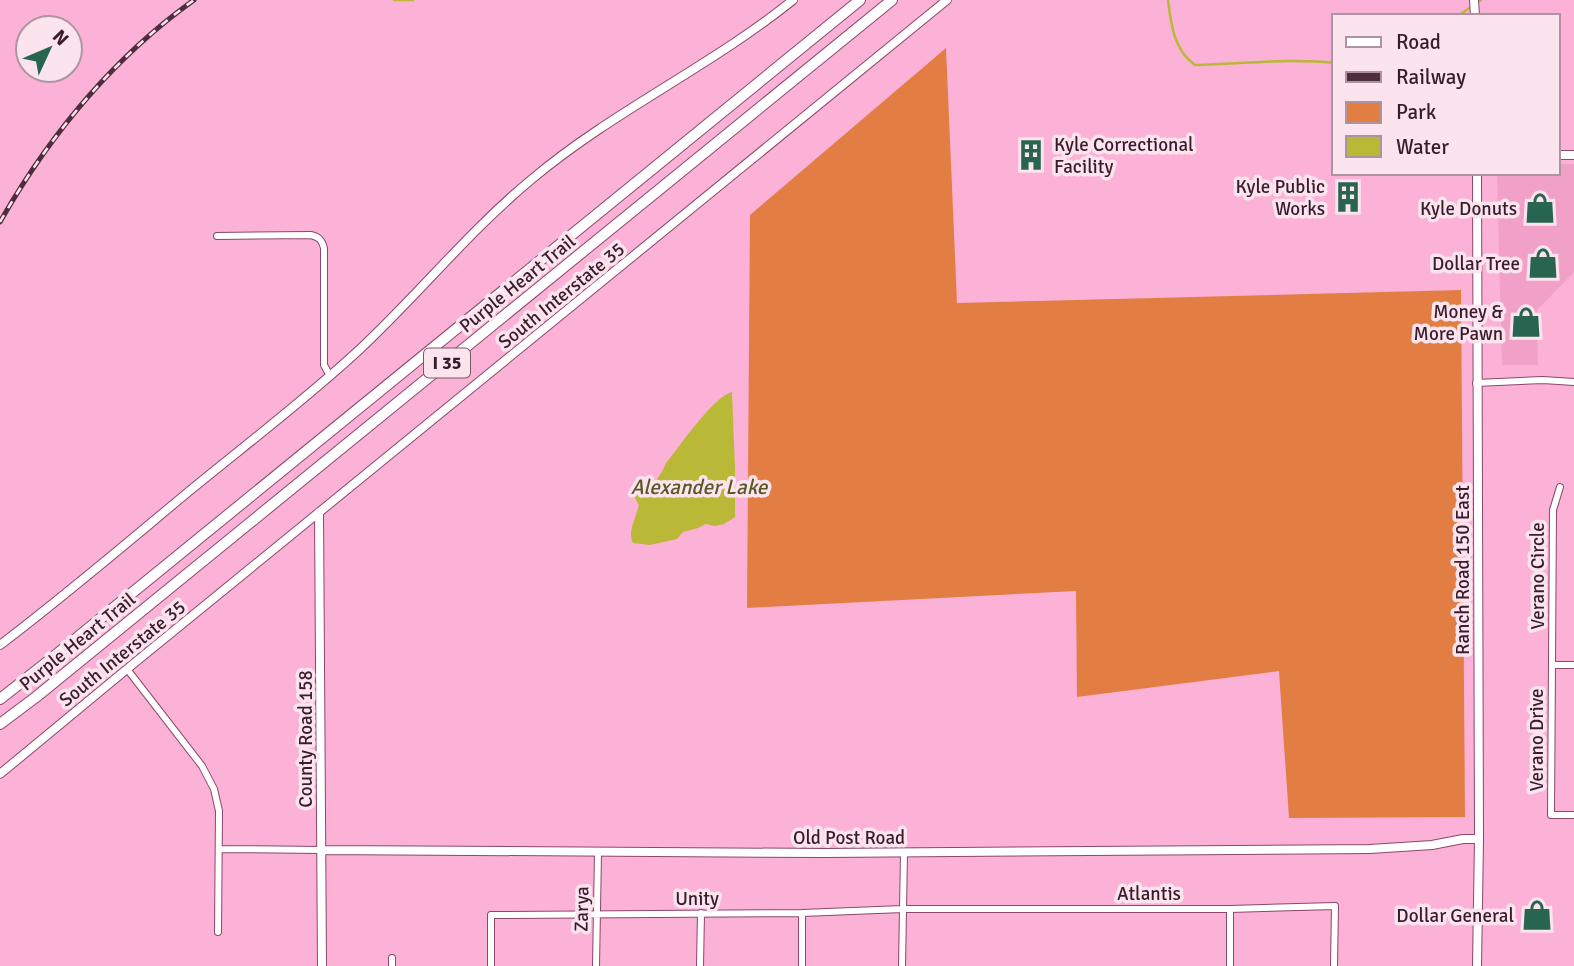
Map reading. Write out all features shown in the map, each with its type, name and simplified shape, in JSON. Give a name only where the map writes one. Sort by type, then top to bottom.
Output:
[{"type":"highway","name":"Purple Heart Trail","points":[[0,699],[860,0]]},
{"type":"highway","name":"Purple Heart Trail","points":[[0,724],[891,0]]},
{"type":"main road","points":[[0,645],[330,376],[387,322],[487,219],[531,179],[624,112],[724,51],[793,0]]},
{"type":"main road","name":"South Interstate 35","points":[[0,774],[947,0]]},
{"type":"main road","name":"Ranch Road 150 East","points":[[1477,175],[1477,966]]},
{"type":"main road","name":"County Road 158","points":[[319,512],[322,966]]},
{"type":"main road","name":"Old Post Road","points":[[321,850],[904,853],[1370,849],[1479,839]]},
{"type":"street","points":[[217,236],[311,235],[322,241],[324,365],[330,376]]},
{"type":"street","points":[[1476,383],[1543,380],[1574,382]]},
{"type":"street","name":"Verano Circle","points":[[1553,665],[1553,510],[1560,487]]},
{"type":"street","points":[[1553,665],[1574,665]]},
{"type":"street","name":"Verano Drive","points":[[1553,665],[1552,815],[1574,815]]},
{"type":"street","points":[[127,669],[202,766],[212,786],[219,811],[218,932]]},
{"type":"street","name":"Old Post Road","points":[[219,849],[321,850]]},
{"type":"street","name":"Zarya","points":[[596,966],[598,853]]},
{"type":"street","points":[[902,966],[904,853]]},
{"type":"street","name":"Atlantis","points":[[903,909],[1230,909],[1335,906],[1334,966]]},
{"type":"street","name":"Unity","points":[[491,966],[491,915],[802,913],[903,909]]},
{"type":"street","points":[[1230,909],[1230,966]]},
{"type":"street","points":[[700,966],[701,913]]},
{"type":"street","points":[[802,913],[802,966]]},
{"type":"shaded area","points":[[1560,164],[1574,164],[1574,272],[1537,310],[1538,365],[1502,365],[1497,175],[1560,175]]},
{"type":"green space","points":[[946,48],[957,303],[1461,290],[1465,817],[1289,818],[1279,671],[1077,697],[1076,591],[747,608],[750,215]]},
{"type":"water","name":"Alexander Lake","points":[[732,392],[735,517],[724,524],[706,524],[683,532],[677,539],[650,545],[633,543],[631,530],[639,505],[635,494],[654,483],[666,463],[716,402]]},
{"type":"waterway","points":[[394,0],[413,0]]},
{"type":"waterway","points":[[1168,0],[1172,28],[1178,44],[1195,65],[1282,61],[1332,63]]},
{"type":"waterway","points":[[1461,14],[1481,0]]},
{"type":"railway","points":[[0,222],[40,159],[85,100],[136,47],[194,0]]},
{"type":"place","name":"Kyle Correctional Facility","points":[[1031,155]]},
{"type":"place","name":"Kyle Public Works","points":[[1348,197]]},
{"type":"place","name":"Kyle Donuts","points":[[1540,208]]},
{"type":"place","name":"Dollar Tree","points":[[1543,263]]},
{"type":"place","name":"Money & More Pawn","points":[[1526,322]]},
{"type":"place","name":"Dollar General","points":[[1537,915]]}]
